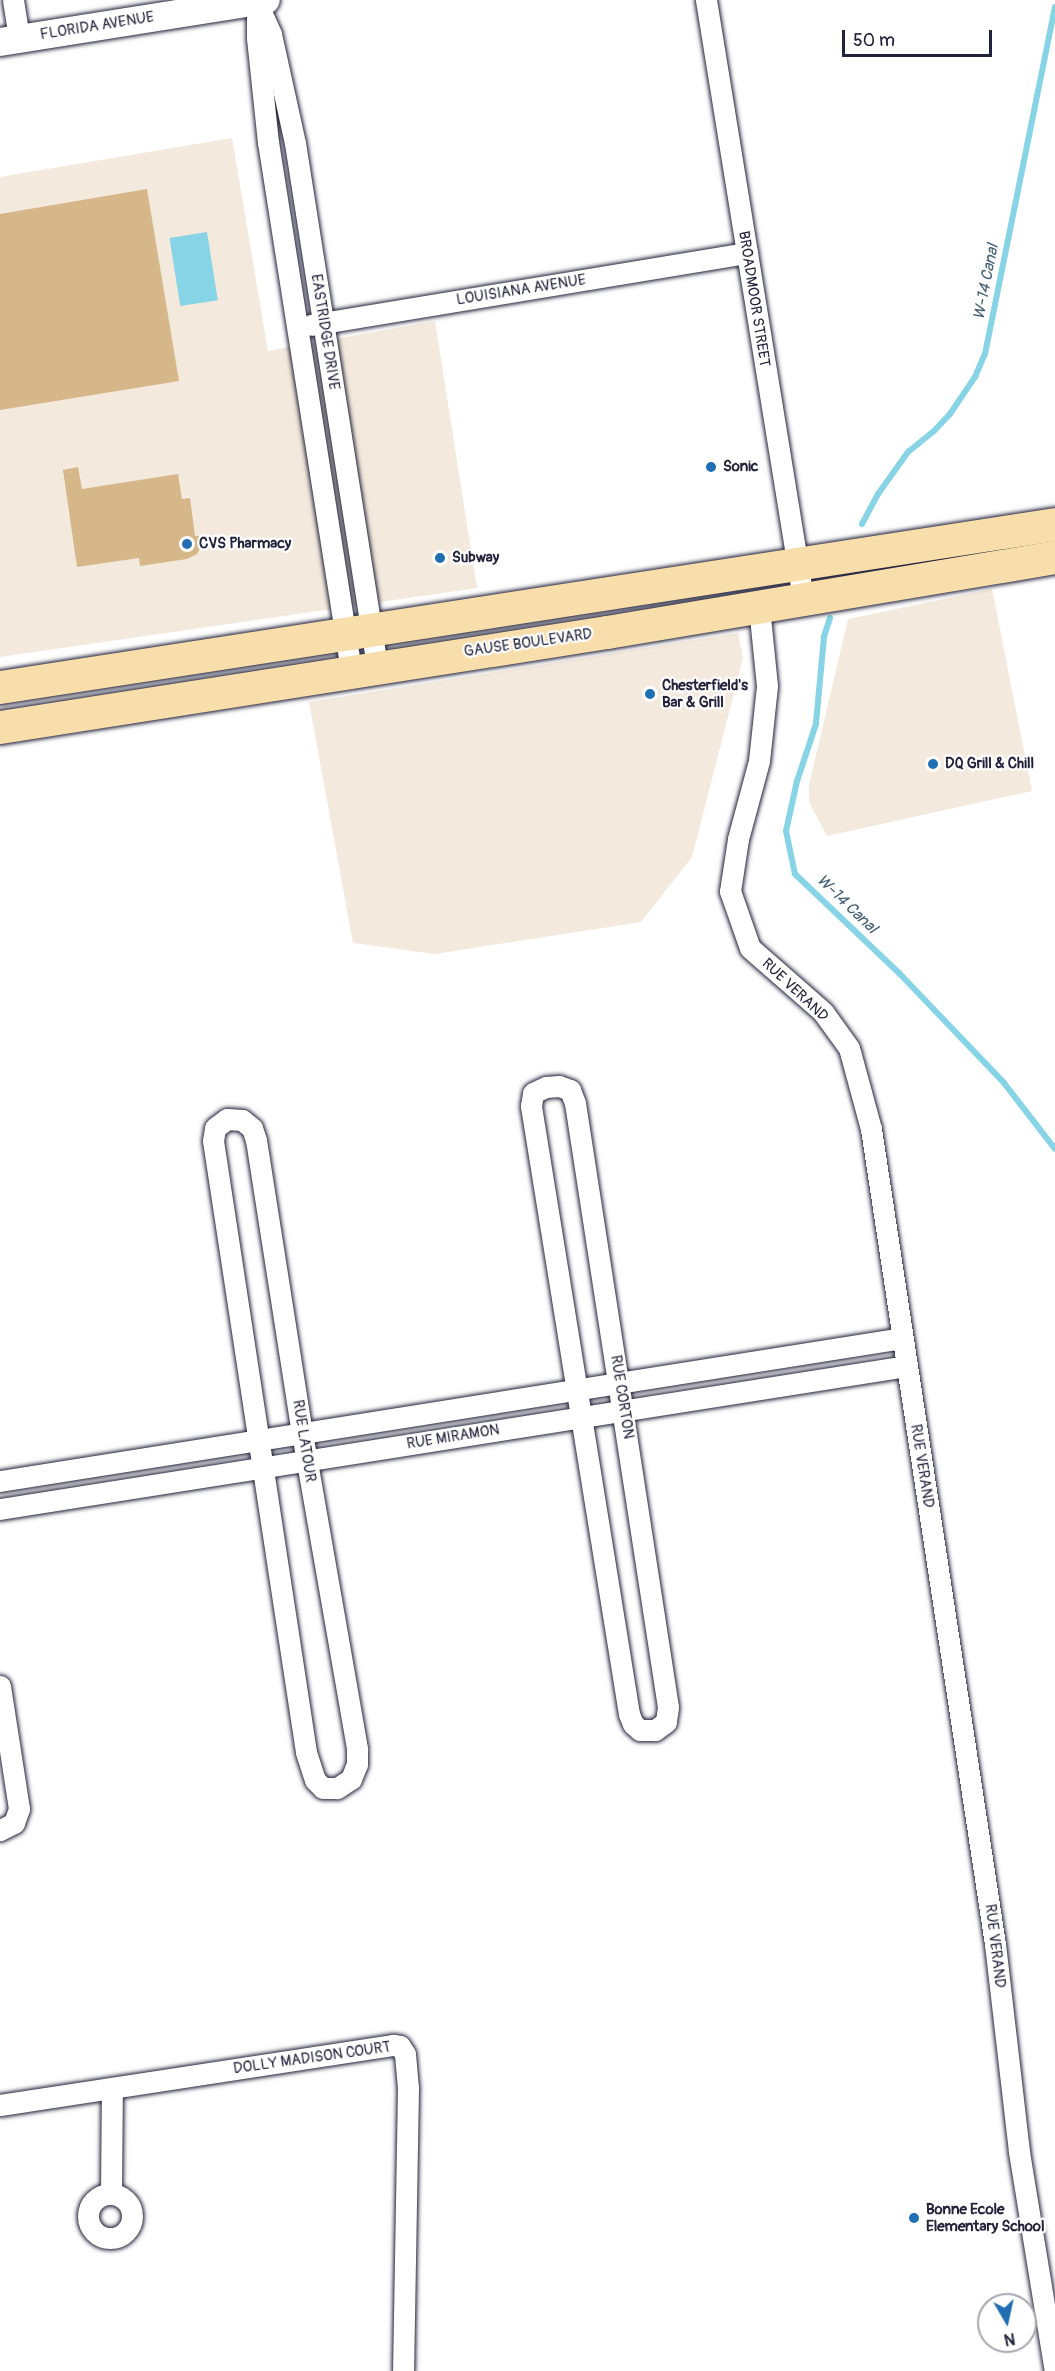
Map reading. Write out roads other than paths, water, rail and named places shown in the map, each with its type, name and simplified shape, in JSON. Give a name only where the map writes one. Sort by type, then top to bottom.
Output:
[{"type":"main road","points":[[0,687],[1055,524]]},
{"type":"main road","name":"GAUSE BOULEVARD","points":[[0,727],[759,607],[1055,557]]},
{"type":"street","points":[[9,40],[13,0]]},
{"type":"street","name":"FLORIDA AVENUE","points":[[9,40],[260,0]]},
{"type":"street","name":"EASTRIDGE DRIVE","points":[[260,0],[271,34],[295,143],[324,322],[347,479],[358,633]]},
{"type":"street","name":"EASTRIDGE DRIVE","points":[[260,0],[258,38],[268,142],[296,328],[322,486],[358,633],[364,668]]},
{"type":"street","name":"BROADMOOR STREET","points":[[706,0],[804,598]]},
{"type":"street","name":"LOUISIANA AVENUE","points":[[296,328],[747,253]]},
{"type":"street","points":[[322,486],[347,479]]},
{"type":"street","name":"RUE VERAND","points":[[759,607],[767,686],[759,761],[738,839],[730,891],[750,948],[823,1012],[849,1048],[871,1129],[995,1944],[1019,2152],[1055,2371]]},
{"type":"street","name":"RUE CORTON","points":[[560,1086],[570,1090],[575,1103],[620,1383],[668,1707],[666,1722],[655,1730],[640,1730],[633,1724],[629,1714],[531,1106],[533,1093],[546,1087],[560,1086]]},
{"type":"street","name":"RUE LATOUR","points":[[227,1119],[242,1120],[252,1128],[256,1140],[302,1433],[357,1749],[357,1764],[351,1779],[337,1788],[323,1788],[315,1780],[306,1752],[213,1141],[215,1128],[227,1119]]},
{"type":"street","name":"RUE MIRAMON","points":[[0,1481],[902,1338]]},
{"type":"street","name":"RUE MIRAMON","points":[[0,1509],[906,1366]]},
{"type":"street","points":[[0,1686],[19,1809],[14,1823],[0,1830]]},
{"type":"street","name":"DOLLY MADISON COURT","points":[[112,2088],[393,2045],[400,2046],[405,2054],[408,2088],[403,2371]]},
{"type":"street","points":[[0,2105],[112,2088],[111,2193]]},
{"type":"water","points":[[207,232],[218,300],[180,306],[169,238]]},
{"type":"waterway","name":"W-14 Canal","points":[[862,524],[878,494],[908,452],[934,431],[950,414],[975,377],[985,354],[1055,7]]},
{"type":"waterway","name":"W-14 Canal","points":[[830,618],[824,637],[816,724],[797,781],[786,831],[795,874],[900,974],[1004,1083],[1055,1149]]},
{"type":"place","name":"Sonic","points":[[711,467]]},
{"type":"place","name":"CVS Pharmacy","points":[[187,544]]},
{"type":"place","name":"Subway","points":[[440,558]]},
{"type":"place","name":"Chesterfield's Bar & Grill","points":[[650,694]]},
{"type":"place","name":"DQ Grill & Chill","points":[[933,764]]},
{"type":"place","name":"Bonne Ecole Elementary School","points":[[914,2218]]}]
